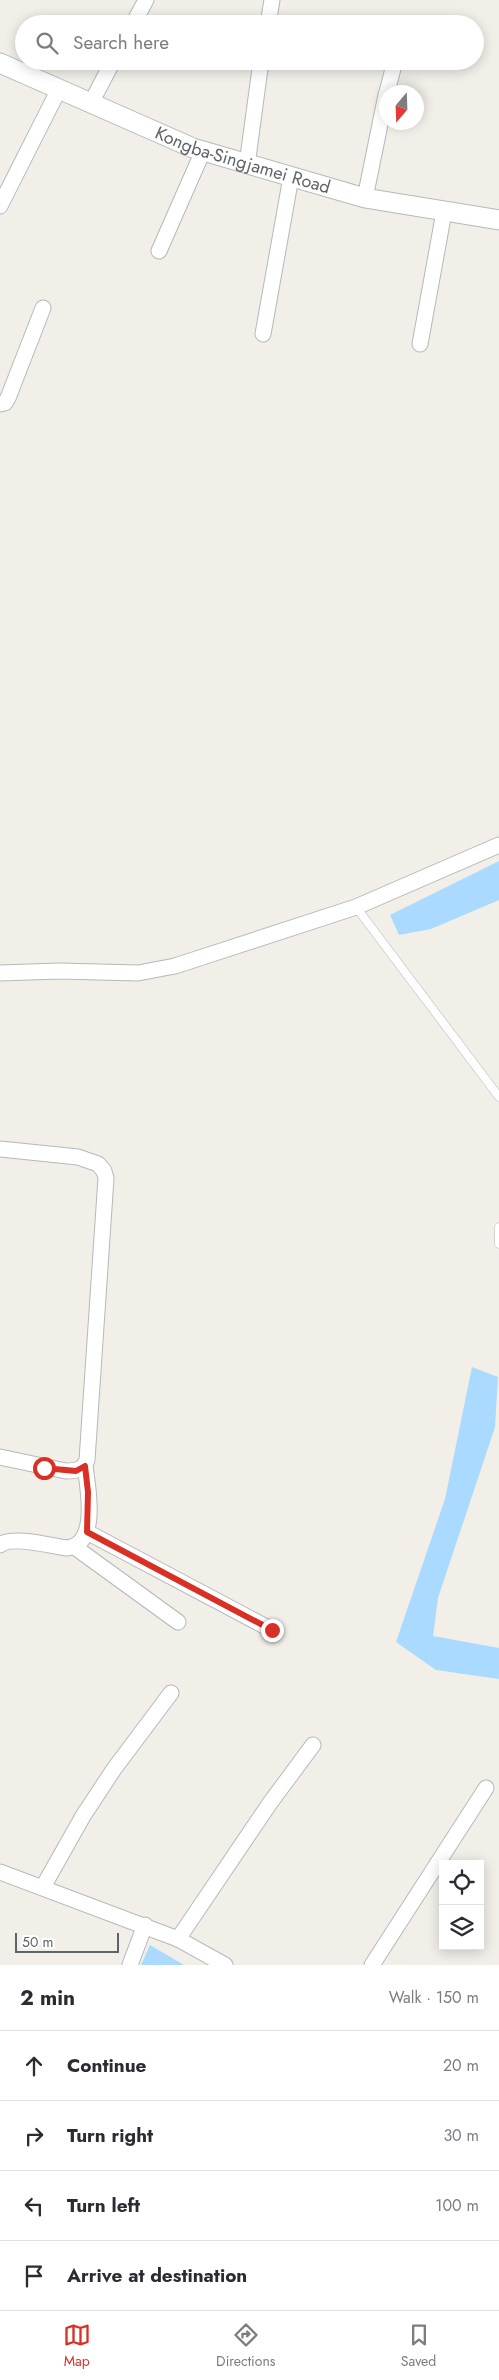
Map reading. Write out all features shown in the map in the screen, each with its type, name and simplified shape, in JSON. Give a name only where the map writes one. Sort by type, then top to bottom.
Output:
[{"type":"street","points":[[138,15],[146,0]]},
{"type":"street","points":[[270,15],[272,0]]},
{"type":"street","name":"Kongba-Singjamei Road","points":[[0,63],[15,70]]},
{"type":"street","name":"Kongba-Singjamei Road","points":[[16,70],[154,132],[203,151],[247,165],[365,198],[499,220]]},
{"type":"street","points":[[91,103],[108,70]]},
{"type":"street","points":[[247,165],[260,70]]},
{"type":"street","points":[[389,85],[393,70]]},
{"type":"street","points":[[0,206],[59,89]]},
{"type":"street","points":[[365,198],[379,130]]},
{"type":"street","points":[[159,252],[203,151]]},
{"type":"street","points":[[263,334],[291,177]]},
{"type":"street","points":[[420,344],[444,212]]},
{"type":"street","points":[[0,404],[5,403],[8,398],[43,308]]},
{"type":"street","points":[[0,973],[60,971],[138,973],[175,966],[356,907],[499,845]]},
{"type":"street","points":[[0,1151],[78,1157],[98,1164],[104,1170],[106,1178],[87,1460],[85,1466],[88,1492],[87,1532],[82,1543],[76,1548]]},
{"type":"street","points":[[0,1457],[66,1471],[76,1471],[85,1466]]},
{"type":"street","points":[[87,1532],[272,1630]]},
{"type":"street","points":[[0,1545],[14,1540],[76,1548],[178,1622]]},
{"type":"street","points":[[43,1887],[83,1816],[108,1777],[171,1693]]},
{"type":"street","points":[[178,1939],[270,1803],[313,1746]]},
{"type":"street","points":[[372,1965],[486,1788]]},
{"type":"street","points":[[0,1872],[145,1925],[178,1939],[224,1965]]},
{"type":"street","points":[[130,1965],[145,1925]]},
{"type":"lane","points":[[356,907],[499,1097]]},
{"type":"lane","points":[[499,1227],[499,1244]]},
{"type":"water","points":[[499,861],[499,900],[431,929],[399,935],[390,915]]},
{"type":"water","points":[[472,1367],[498,1377],[495,1427],[438,1598],[433,1636],[499,1648],[499,1679],[436,1670],[396,1642],[445,1499]]},
{"type":"water","points":[[150,1945],[184,1965],[141,1965]]},
{"type":"route","points":[[44,1468],[76,1471],[85,1466],[88,1492],[87,1532],[272,1630]]}]
